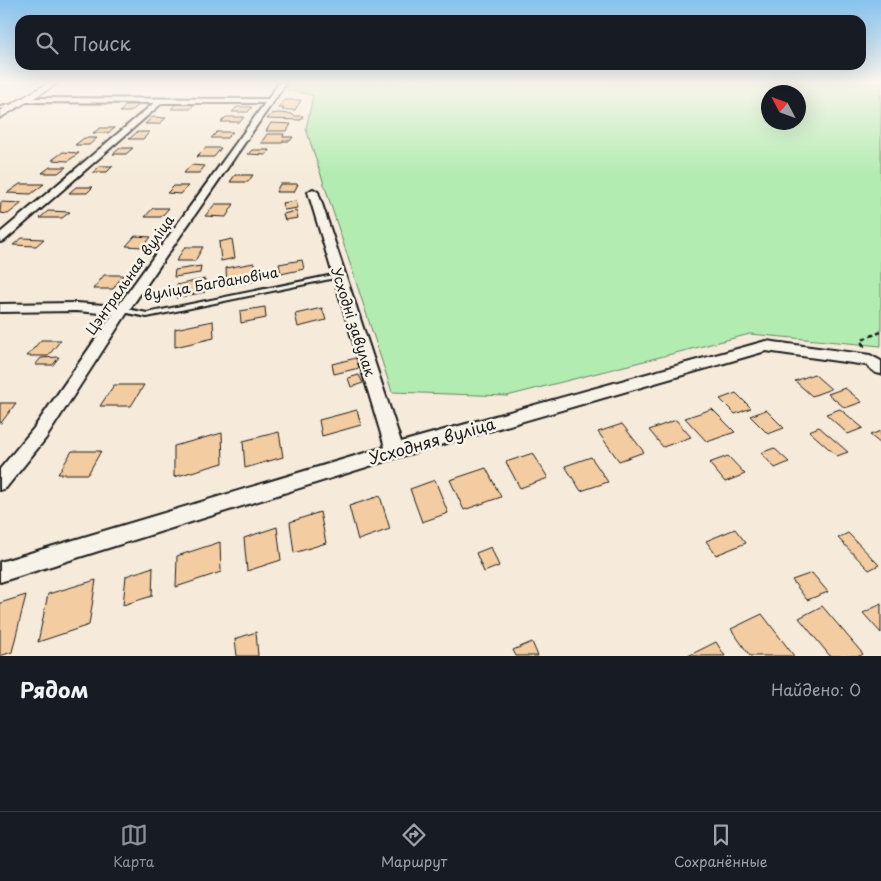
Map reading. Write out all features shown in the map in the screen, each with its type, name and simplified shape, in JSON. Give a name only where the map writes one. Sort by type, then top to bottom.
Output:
[{"type":"street","points":[[0,239],[145,114]]},
{"type":"street","name":"Цэнтральная вуліца","points":[[0,482],[40,433],[122,310],[263,114]]},
{"type":"street","name":"Усходні завулак","points":[[312,192],[396,451]]},
{"type":"street","name":"вуліца Багдановіча","points":[[0,308],[76,307],[122,310]]},
{"type":"street","name":"Усходняя вуліца","points":[[0,572],[396,451],[766,346],[876,364]]},
{"type":"lane","name":"вуліца Багдановіча","points":[[122,310],[147,315],[338,276]]},
{"type":"path","points":[[876,364],[861,340],[881,332]]},
{"type":"green space","points":[[309,114],[761,114],[761,130],[806,130],[806,114],[881,114],[881,346],[750,334],[507,396],[392,392],[306,129]]},
{"type":"building","points":[[271,114],[303,116],[301,120],[267,119]]},
{"type":"building","points":[[153,117],[166,118],[159,124],[145,124]]},
{"type":"building","points":[[226,117],[244,117],[240,122],[221,122]]},
{"type":"building","points":[[271,123],[291,124],[287,131],[266,131]]},
{"type":"building","points":[[100,128],[115,128],[108,133],[93,133]]},
{"type":"building","points":[[137,132],[150,132],[143,139],[129,139]]},
{"type":"building","points":[[217,132],[233,132],[227,138],[211,138]]},
{"type":"building","points":[[267,134],[284,134],[283,137],[293,137],[290,141],[283,141],[282,143],[261,143]]},
{"type":"building","points":[[84,138],[97,138],[89,145],[75,145]]},
{"type":"building","points":[[120,148],[133,148],[126,154],[113,154]]},
{"type":"building","points":[[205,148],[221,148],[214,157],[196,157]]},
{"type":"building","points":[[252,150],[269,150],[266,155],[248,154]]},
{"type":"building","points":[[63,152],[79,153],[68,161],[52,160]]},
{"type":"building","points":[[191,165],[205,166],[199,173],[184,173]]},
{"type":"building","points":[[100,166],[113,166],[107,172],[93,172]]},
{"type":"building","points":[[50,167],[66,167],[58,173],[42,173]]},
{"type":"building","points":[[235,175],[253,175],[248,182],[230,182]]},
{"type":"building","points":[[20,184],[44,184],[31,194],[7,193]]},
{"type":"building","points":[[280,184],[298,184],[294,192],[276,192]]},
{"type":"building","points":[[174,186],[188,186],[181,194],[167,193]]},
{"type":"building","points":[[76,187],[93,187],[87,193],[69,193]]},
{"type":"building","points":[[296,201],[298,208],[284,210],[282,203]]},
{"type":"building","points":[[1,202],[22,203],[8,214],[0,213]]},
{"type":"building","points":[[215,204],[234,204],[226,217],[205,216]]},
{"type":"building","points":[[153,208],[169,208],[161,217],[145,217]]},
{"type":"building","points":[[48,211],[70,212],[62,218],[40,218]]},
{"type":"building","points":[[296,211],[298,218],[285,220],[283,214]]},
{"type":"building","points":[[135,236],[151,237],[143,247],[126,246]]},
{"type":"building","points":[[22,238],[44,239],[36,246],[13,245]]},
{"type":"building","points":[[232,239],[235,258],[221,261],[219,242]]},
{"type":"building","points":[[185,247],[203,247],[195,261],[176,261]]},
{"type":"building","points":[[302,260],[304,269],[281,274],[279,264]]},
{"type":"building","points":[[254,263],[256,281],[227,286],[226,268]]},
{"type":"building","points":[[201,266],[200,273],[174,277],[175,270]]},
{"type":"building","points":[[104,275],[123,275],[113,289],[93,289]]},
{"type":"building","points":[[205,279],[205,292],[176,298],[176,285]]},
{"type":"building","points":[[265,307],[266,318],[241,323],[240,311]]},
{"type":"building","points":[[322,308],[326,320],[298,327],[295,314]]},
{"type":"building","points":[[213,321],[214,338],[175,347],[175,329]]},
{"type":"building","points":[[41,340],[61,340],[48,356],[27,356]]},
{"type":"building","points":[[59,357],[53,365],[35,365],[41,358]]},
{"type":"building","points":[[356,358],[359,368],[334,374],[332,364]]},
{"type":"building","points":[[814,374],[831,389],[812,396],[795,381]]},
{"type":"building","points":[[359,375],[363,383],[351,387],[348,378]]},
{"type":"building","points":[[114,385],[144,385],[131,406],[100,406]]},
{"type":"building","points":[[845,388],[862,402],[845,408],[828,394]]},
{"type":"building","points":[[736,393],[751,408],[735,414],[720,399]]},
{"type":"building","points":[[0,403],[16,403],[1,423],[0,423]]},
{"type":"building","points":[[712,409],[735,432],[707,442],[685,418]]},
{"type":"building","points":[[840,409],[863,428],[848,434],[826,414]]},
{"type":"building","points":[[357,410],[361,425],[322,436],[319,420]]},
{"type":"building","points":[[766,410],[784,428],[768,434],[750,416]]},
{"type":"building","points":[[676,420],[691,437],[663,447],[649,430]]},
{"type":"building","points":[[622,424],[644,452],[619,461],[598,432]]},
{"type":"building","points":[[819,427],[848,452],[837,456],[809,431]]},
{"type":"building","points":[[881,431],[881,444],[870,435]]},
{"type":"building","points":[[279,432],[283,457],[245,468],[243,441]]},
{"type":"building","points":[[222,433],[223,463],[174,477],[174,446]]},
{"type":"building","points":[[774,448],[789,462],[775,468],[761,453]]},
{"type":"building","points":[[72,451],[101,451],[88,474],[58,474]]},
{"type":"building","points":[[533,453],[548,478],[520,488],[506,462]]},
{"type":"building","points":[[728,456],[745,474],[725,482],[709,463]]},
{"type":"building","points":[[591,457],[608,482],[581,491],[565,466]]},
{"type":"building","points":[[486,468],[501,497],[464,510],[450,480]]},
{"type":"building","points":[[435,480],[448,513],[422,522],[410,489]]},
{"type":"building","points":[[380,496],[390,529],[358,540],[349,506]]},
{"type":"building","points":[[320,512],[326,543],[294,553],[290,522]]},
{"type":"building","points":[[277,527],[281,560],[247,571],[244,538]]},
{"type":"building","points":[[735,529],[746,543],[716,555],[706,541]]},
{"type":"building","points":[[848,533],[879,565],[869,570],[838,538]]},
{"type":"building","points":[[220,542],[221,572],[176,587],[177,556]]},
{"type":"building","points":[[491,547],[499,566],[484,572],[476,553]]},
{"type":"building","points":[[153,567],[152,596],[123,605],[126,576]]},
{"type":"building","points":[[812,573],[828,592],[807,600],[792,580]]},
{"type":"building","points":[[96,580],[89,625],[38,642],[48,594]]},
{"type":"building","points":[[26,595],[12,652],[0,656],[0,603]]},
{"type":"building","points":[[881,604],[881,633],[863,613]]},
{"type":"building","points":[[822,606],[863,654],[860,656],[830,656],[799,618]]},
{"type":"building","points":[[762,614],[794,656],[750,656],[731,629]]},
{"type":"building","points":[[256,632],[258,656],[237,656],[235,639]]},
{"type":"building","points":[[532,642],[538,656],[516,656],[513,650]]},
{"type":"building","points":[[716,642],[725,656],[688,656]]}]
